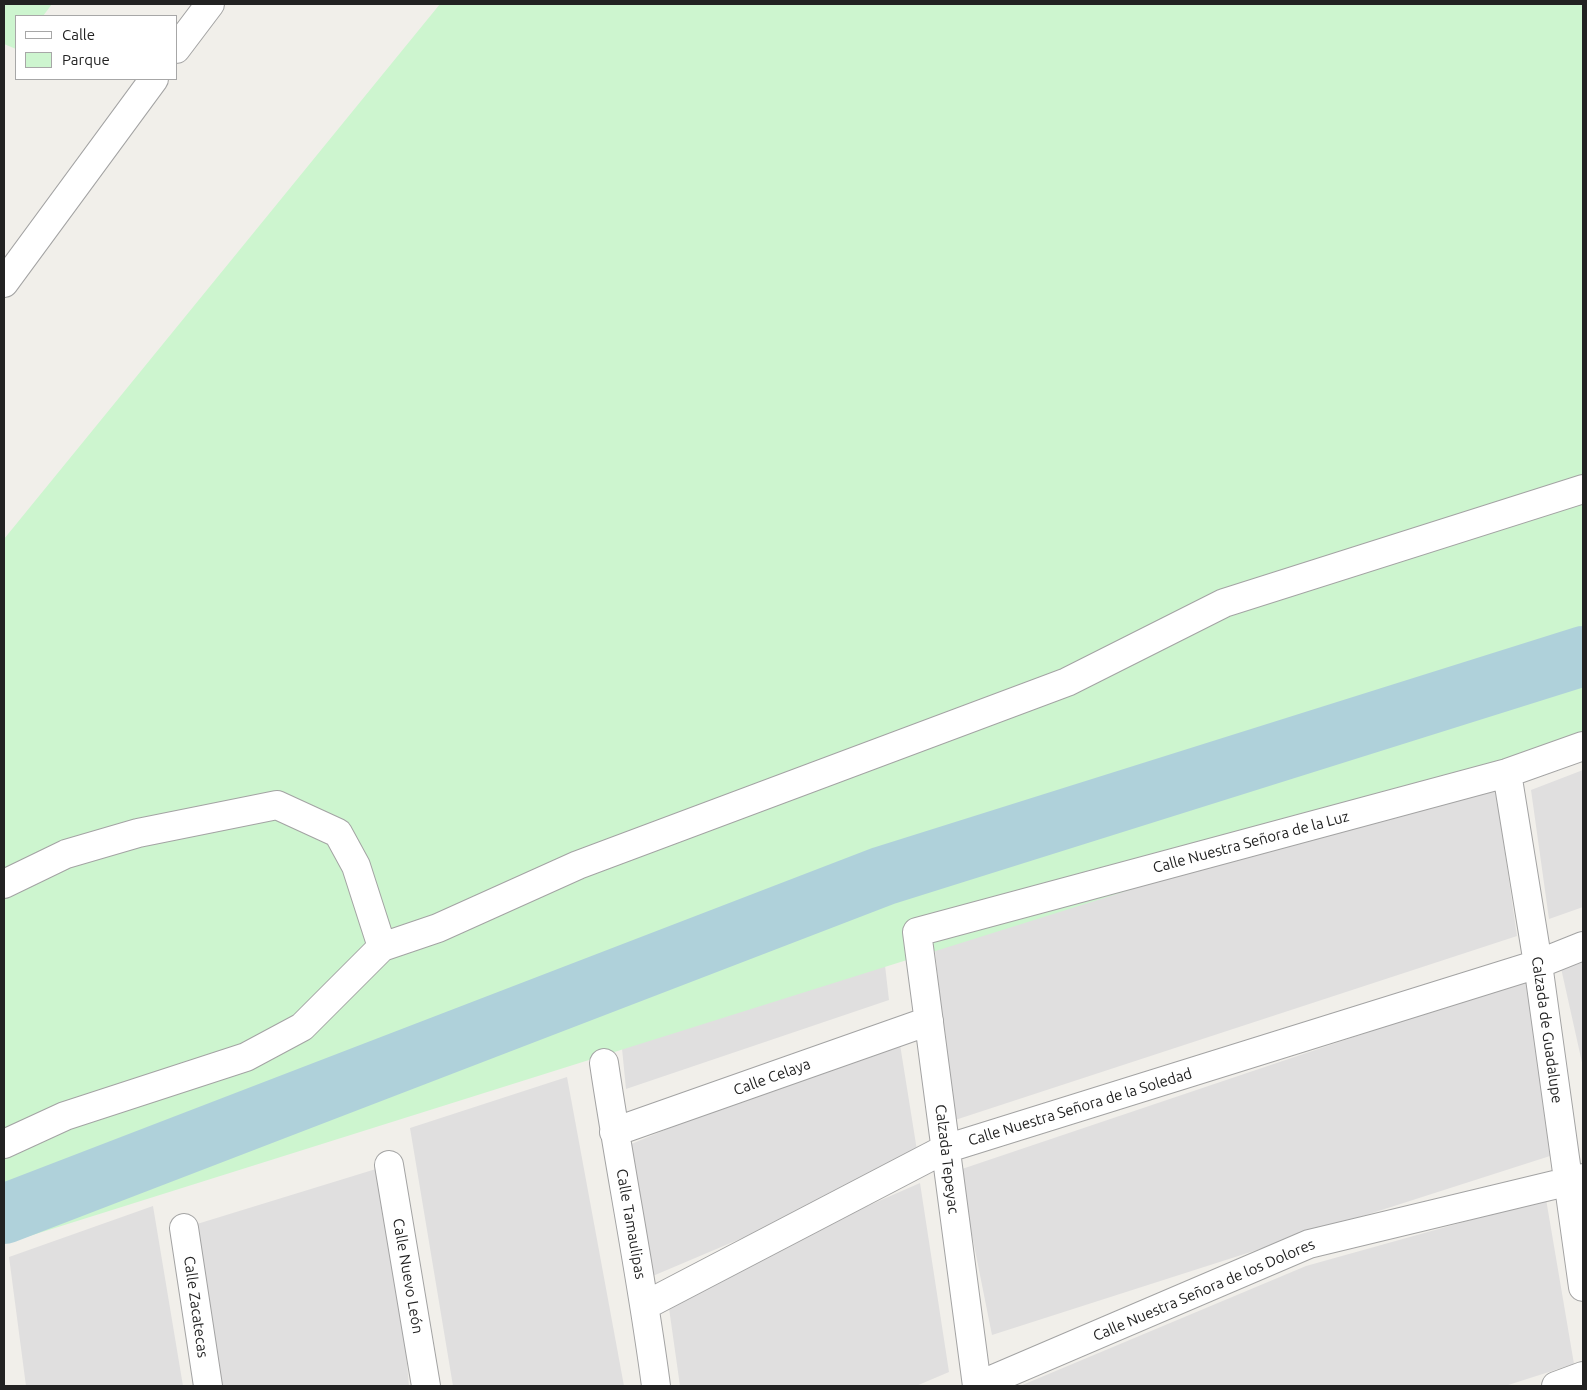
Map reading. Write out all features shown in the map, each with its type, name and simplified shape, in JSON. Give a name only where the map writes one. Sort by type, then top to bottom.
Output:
[{"type":"street","points":[[178,46],[210,4]]},
{"type":"street","points":[[4,283],[153,80]]},
{"type":"street","points":[[4,1144],[65,1116],[246,1057],[302,1027],[382,947],[438,928],[578,865],[1067,682],[1224,603],[1583,489]]},
{"type":"street","name":"Calle Nuestra Señora de la Luz","points":[[917,932],[1507,773],[1583,746]]},
{"type":"street","name":"Calzada de Guadalupe","points":[[1507,773],[1538,964],[1577,1180],[1583,1287]]},
{"type":"street","points":[[4,884],[66,854],[138,833],[277,805],[338,833],[356,866],[382,947]]},
{"type":"street","name":"Calzada Tepeyac","points":[[917,932],[977,1386]]},
{"type":"street","name":"Calle Nuestra Señora de la Soledad","points":[[646,1305],[945,1149],[1538,964],[1583,946]]},
{"type":"street","name":"Calle Celaya","points":[[614,1132],[929,1021]]},
{"type":"street","name":"Calle Tamaulipas","points":[[604,1062],[614,1132],[646,1305],[656,1386]]},
{"type":"street","name":"Calle Nuevo León","points":[[389,1165],[426,1386]]},
{"type":"street","name":"Calle Nuestra Señora de los Dolores","points":[[977,1386],[1309,1244],[1577,1180]]},
{"type":"street","name":"Calle Zacatecas","points":[[184,1228],[208,1386]]},
{"type":"street","points":[[1556,1386],[1583,1376]]},
{"type":"shaded area","points":[[1583,770],[1583,907],[1549,919],[1531,790]]},
{"type":"shaded area","points":[[1496,790],[1517,936],[952,1121],[934,940]]},
{"type":"shaded area","points":[[881,931],[889,1000],[626,1089],[619,1018]]},
{"type":"shaded area","points":[[1583,960],[1583,1067],[1561,968]]},
{"type":"shaded area","points":[[1526,979],[1550,1156],[992,1335],[959,1170]]},
{"type":"shaded area","points":[[898,1032],[919,1163],[641,1281],[617,1150]]},
{"type":"shaded area","points":[[567,1077],[624,1386],[453,1386],[410,1128]]},
{"type":"shaded area","points":[[389,1165],[409,1386],[216,1386],[184,1228]]},
{"type":"shaded area","points":[[920,1183],[949,1372],[916,1386],[680,1386],[667,1294]]},
{"type":"shaded area","points":[[1546,1199],[1574,1364],[1505,1386],[1020,1386],[1306,1266]]},
{"type":"shaded area","points":[[153,1206],[183,1386],[26,1386],[9,1257]]},
{"type":"green space","points":[[4,4],[52,4],[44,15],[15,15],[15,49],[4,44]]},
{"type":"green space","points":[[440,4],[1583,4],[1583,743],[1546,759],[4,1244],[4,539]]},
{"type":"waterway","points":[[4,1214],[883,876],[1583,656]]}]
